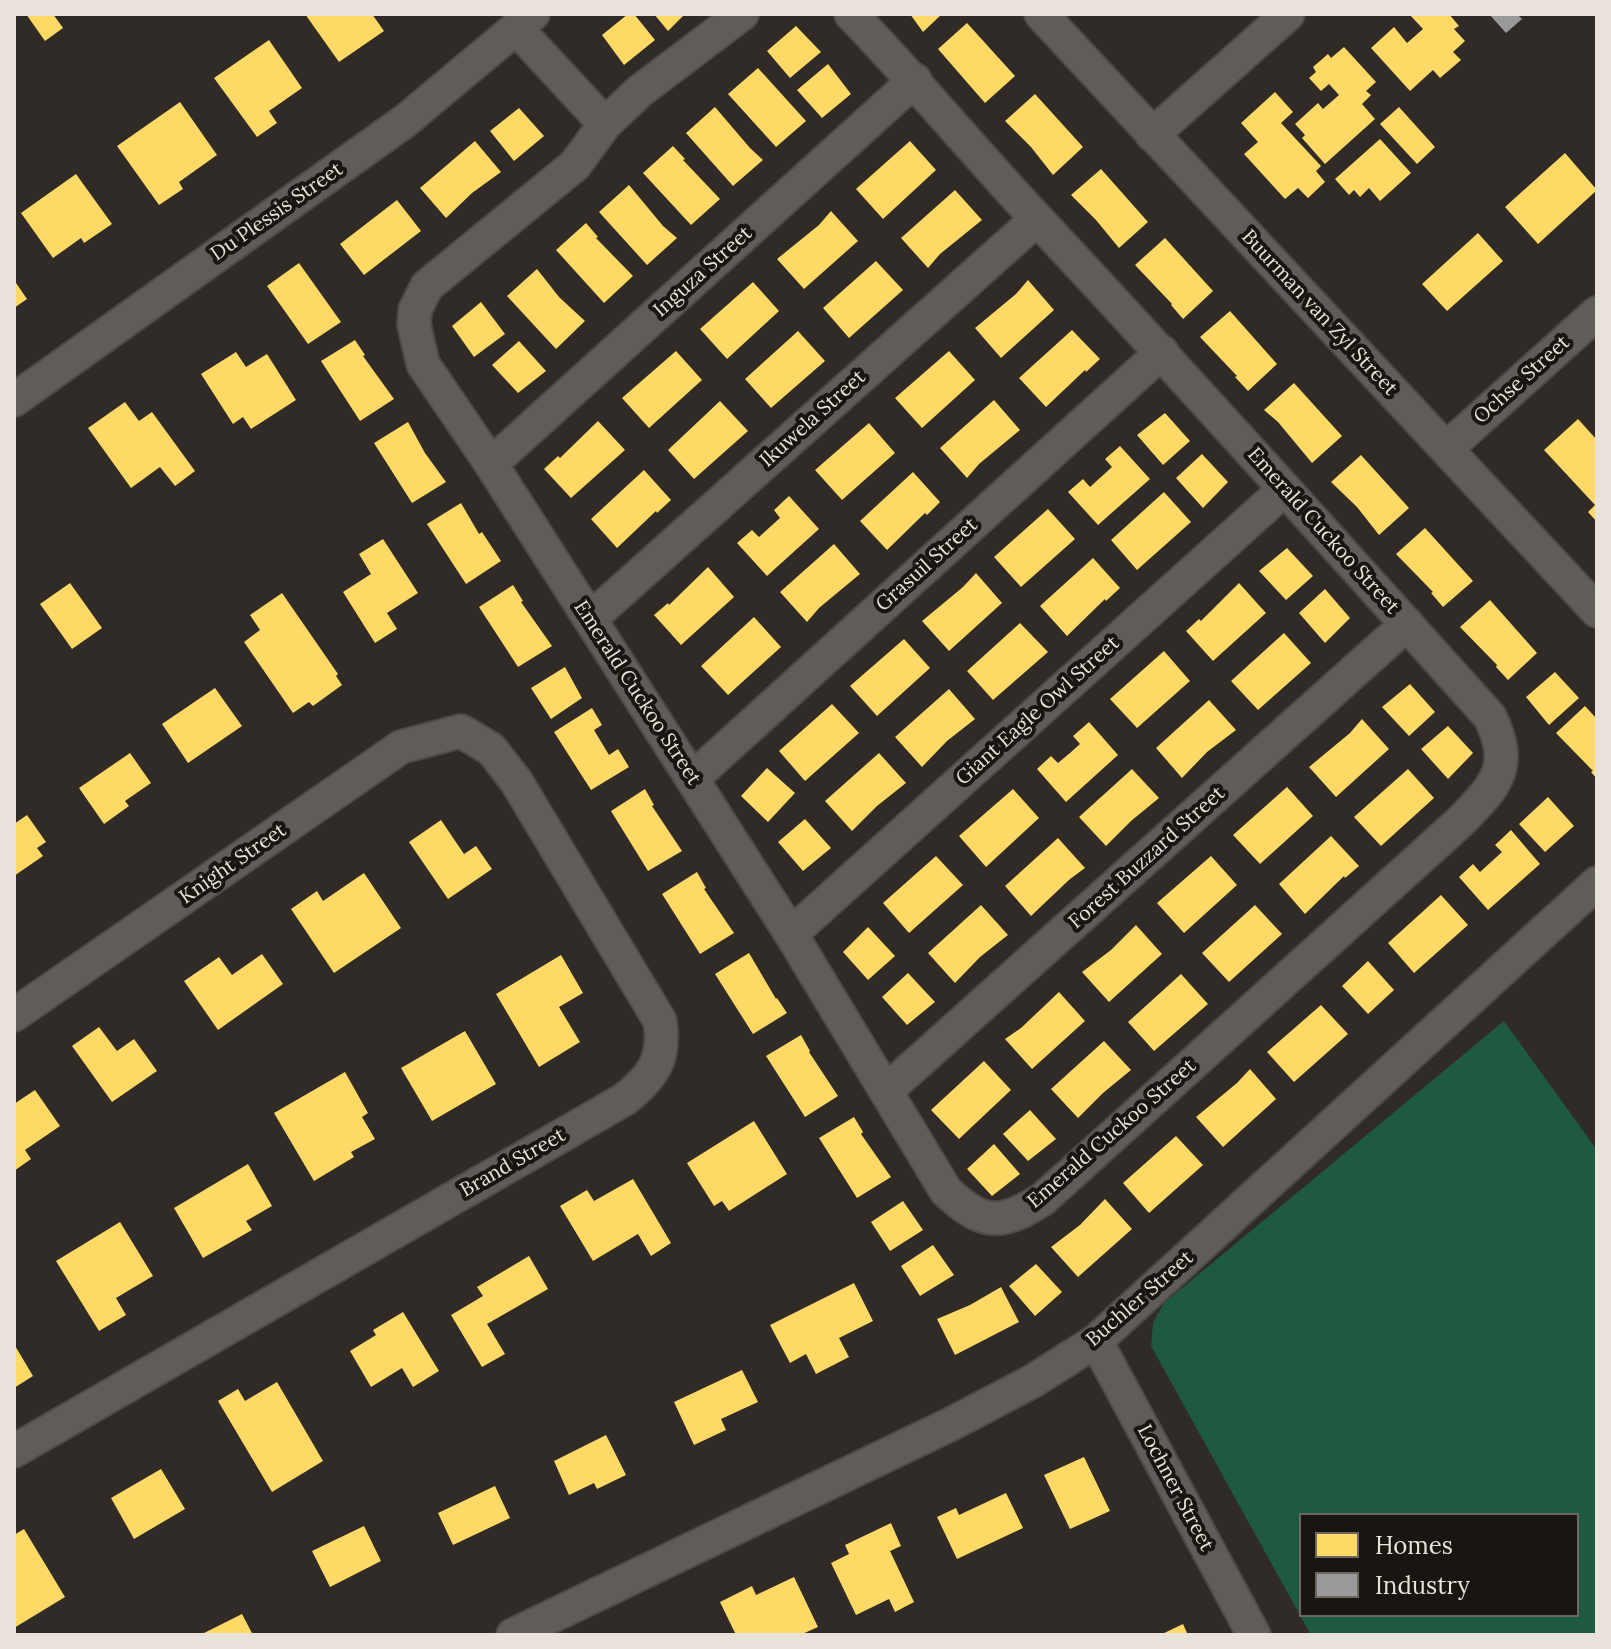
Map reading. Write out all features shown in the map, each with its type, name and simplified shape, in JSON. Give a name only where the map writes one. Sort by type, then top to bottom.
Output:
[{"type":"street","name":"Emerald Cuckoo Street","points":[[742,14],[640,91],[605,124],[575,165],[427,286],[415,310],[415,339],[423,364],[491,464],[791,934],[946,1191],[980,1218],[1000,1220],[1020,1214],[1043,1199],[1461,821],[1491,788],[1499,774],[1503,757],[1500,737],[1490,717],[1162,352],[1037,219],[915,80],[851,14]]},
{"type":"street","name":"Buurman van Zyl Street","points":[[1041,14],[1597,611]]},
{"type":"street","points":[[1152,135],[1288,14]]},
{"type":"street","points":[[527,18],[605,124]]},
{"type":"street","name":"Du Plessis Street","points":[[14,400],[405,121],[527,18]]},
{"type":"street","name":"Inguza Street","points":[[491,464],[915,80]]},
{"type":"street","name":"Ikuwela Street","points":[[590,619],[1037,219]]},
{"type":"street","name":"Ochse Street","points":[[1447,448],[1597,313]]},
{"type":"street","name":"Grasuil Street","points":[[692,779],[1162,352]]},
{"type":"street","name":"Giant Eagle Owl Street","points":[[791,934],[1285,489]]},
{"type":"street","name":"Forest Buzzard Street","points":[[886,1091],[1407,624]]},
{"type":"street","name":"Knight Street","points":[[14,1015],[401,747],[461,731]]},
{"type":"street","name":"Brand Street","points":[[14,1451],[625,1099],[645,1082],[657,1065],[663,1040],[660,1021],[516,781],[491,749],[461,731]]},
{"type":"street","name":"Buchler Street","points":[[513,1635],[951,1424],[1033,1381],[1096,1341],[1597,883]]},
{"type":"street","name":"Lochner Street","points":[[1096,1341],[1254,1635]]},
{"type":"green space","points":[[1504,1021],[1597,1150],[1597,1635],[1311,1635],[1301,1617],[1579,1617],[1579,1513],[1299,1513],[1299,1613],[1151,1346],[1153,1323],[1164,1303]]},
{"type":"building: Homes","points":[[26,14],[53,14],[63,28],[45,41]]},
{"type":"building: Homes","points":[[305,14],[372,14],[384,31],[339,62]]},
{"type":"building: Homes","points":[[628,14],[634,14],[655,40],[624,65],[602,35]]},
{"type":"building: Homes","points":[[654,14],[685,14],[668,31]]},
{"type":"building: Homes","points":[[910,14],[942,14],[923,32]]},
{"type":"building: Homes","points":[[1409,14],[1449,14],[1459,26],[1454,29],[1465,41],[1453,52],[1461,60],[1440,78],[1433,70],[1410,91],[1371,48],[1394,27],[1407,43],[1423,29]]},
{"type":"building: Homes","points":[[967,23],[1015,76],[985,103],[938,49]]},
{"type":"building: Homes","points":[[796,26],[821,52],[790,78],[767,51]]},
{"type":"building: Homes","points":[[269,40],[302,88],[269,111],[277,123],[257,137],[214,78]]},
{"type":"building: Homes","points":[[1344,47],[1376,82],[1366,91],[1371,95],[1362,104],[1375,119],[1325,164],[1302,138],[1305,135],[1295,124],[1318,103],[1323,109],[1339,95],[1329,84],[1321,91],[1309,78],[1316,72],[1313,67],[1328,54],[1331,58]]},
{"type":"building: Homes","points":[[828,64],[851,94],[822,118],[797,90]]},
{"type":"building: Homes","points":[[758,68],[806,121],[776,147],[728,94]]},
{"type":"building: Homes","points":[[1275,92],[1293,112],[1281,123],[1321,166],[1316,171],[1325,182],[1308,198],[1298,188],[1285,199],[1244,154],[1258,142],[1241,123]]},
{"type":"building: Homes","points":[[1035,94],[1083,147],[1053,175],[1005,121]]},
{"type":"building: Homes","points":[[180,102],[217,155],[179,182],[183,189],[159,205],[117,146]]},
{"type":"building: Homes","points":[[715,107],[763,160],[733,186],[686,133]]},
{"type":"building: Homes","points":[[1399,107],[1435,147],[1417,164],[1380,124]]},
{"type":"building: Homes","points":[[519,108],[544,136],[514,161],[490,131]]},
{"type":"building: Homes","points":[[1380,139],[1411,173],[1380,201],[1369,188],[1360,197],[1354,190],[1349,195],[1335,179]]},
{"type":"building: Homes","points":[[475,141],[501,172],[472,193],[446,218],[420,188]]},
{"type":"building: Homes","points":[[910,141],[936,170],[883,219],[856,189]]},
{"type":"building: Homes","points":[[673,146],[720,199],[691,225],[643,173]]},
{"type":"building: Homes","points":[[1565,153],[1597,190],[1538,244],[1505,207]]},
{"type":"building: Homes","points":[[1101,169],[1148,222],[1119,248],[1071,195]]},
{"type":"building: Homes","points":[[76,174],[112,224],[84,243],[81,238],[53,258],[21,213]]},
{"type":"building: Homes","points":[[629,185],[677,238],[647,265],[599,212]]},
{"type":"building: Homes","points":[[955,190],[982,220],[940,254],[928,268],[901,238]]},
{"type":"building: Homes","points":[[397,200],[421,231],[364,275],[340,244]]},
{"type":"building: Homes","points":[[831,211],[858,241],[804,289],[777,259],[819,225]]},
{"type":"building: Homes","points":[[586,223],[596,238],[633,276],[604,303],[556,250]]},
{"type":"building: Homes","points":[[1478,233],[1503,261],[1447,311],[1422,284]]},
{"type":"building: Homes","points":[[1165,238],[1213,291],[1183,319],[1135,265]]},
{"type":"building: Homes","points":[[876,261],[903,290],[849,338],[823,308]]},
{"type":"building: Homes","points":[[299,263],[341,322],[308,344],[267,286]]},
{"type":"building: Homes","points":[[537,269],[559,297],[585,321],[556,349],[507,296]]},
{"type":"building: Homes","points":[[14,280],[27,299],[14,308]]},
{"type":"building: Homes","points":[[1028,280],[1054,310],[1001,358],[975,328]]},
{"type":"building: Homes","points":[[753,282],[779,311],[727,359],[700,329]]},
{"type":"building: Homes","points":[[481,302],[505,334],[474,357],[452,326]]},
{"type":"building: Homes","points":[[1230,311],[1277,364],[1248,391],[1200,337]]},
{"type":"building: Homes","points":[[1072,330],[1100,359],[1046,407],[1019,378]]},
{"type":"building: Homes","points":[[798,331],[825,361],[771,408],[745,379]]},
{"type":"building: Homes","points":[[355,340],[394,399],[360,421],[321,361]]},
{"type":"building: Homes","points":[[519,341],[546,371],[518,393],[492,365]]},
{"type":"building: Homes","points":[[676,351],[702,380],[649,428],[622,398]]},
{"type":"building: Homes","points":[[949,351],[975,380],[922,428],[895,398]]},
{"type":"building: Homes","points":[[236,352],[246,367],[267,354],[296,400],[251,429],[243,417],[233,424],[201,374]]},
{"type":"building: Homes","points":[[1294,383],[1342,436],[1312,463],[1264,410]]},
{"type":"building: Homes","points":[[994,400],[1020,430],[967,478],[940,448]]},
{"type":"building: Homes","points":[[720,401],[748,431],[694,479],[668,450]]},
{"type":"building: Homes","points":[[125,402],[139,421],[152,412],[195,471],[175,486],[160,467],[131,488],[88,428]]},
{"type":"building: Homes","points":[[1165,413],[1190,441],[1163,465],[1137,435]]},
{"type":"building: Homes","points":[[1578,419],[1597,440],[1597,522],[1588,512],[1595,505],[1544,450]]},
{"type":"building: Homes","points":[[598,421],[625,450],[571,498],[544,469],[558,456],[560,458]]},
{"type":"building: Homes","points":[[408,422],[446,482],[412,503],[374,443]]},
{"type":"building: Homes","points":[[869,423],[895,453],[842,500],[815,470]]},
{"type":"building: Homes","points":[[1120,446],[1150,479],[1098,525],[1068,492],[1083,479],[1090,487],[1112,467],[1105,459]]},
{"type":"building: Homes","points":[[1202,454],[1228,482],[1203,508],[1176,478]]},
{"type":"building: Homes","points":[[1361,455],[1409,508],[1379,535],[1357,507],[1331,482]]},
{"type":"building: Homes","points":[[644,470],[671,500],[617,548],[591,519]]},
{"type":"building: Homes","points":[[913,472],[940,502],[887,550],[860,521]]},
{"type":"building: Homes","points":[[1164,492],[1191,522],[1137,570],[1111,540]]},
{"type":"building: Homes","points":[[789,496],[819,529],[767,576],[737,543],[752,530],[759,537],[780,518],[774,510]]},
{"type":"building: Homes","points":[[461,503],[479,534],[482,532],[501,561],[466,584],[427,524]]},
{"type":"building: Homes","points":[[1048,509],[1075,539],[1021,587],[994,557]]},
{"type":"building: Homes","points":[[1425,528],[1473,581],[1443,607],[1433,592],[1396,554]]},
{"type":"building: Homes","points":[[383,539],[418,593],[387,613],[397,629],[375,643],[343,592],[371,574],[359,554]]},
{"type":"building: Homes","points":[[834,544],[860,574],[807,622],[780,592]]},
{"type":"building: Homes","points":[[1287,548],[1313,576],[1286,600],[1259,571]]},
{"type":"building: Homes","points":[[1093,558],[1120,588],[1067,636],[1040,606]]},
{"type":"building: Homes","points":[[708,567],[734,597],[681,645],[654,615],[669,605]]},
{"type":"building: Homes","points":[[976,573],[1002,603],[949,651],[922,621]]},
{"type":"building: Homes","points":[[70,583],[102,628],[72,649],[40,604]]},
{"type":"building: Homes","points":[[1239,583],[1266,613],[1213,661],[1186,631],[1199,619],[1201,621]]},
{"type":"building: Homes","points":[[513,585],[521,602],[552,646],[518,667],[479,607]]},
{"type":"building: Homes","points":[[1325,589],[1350,618],[1325,643],[1299,613]]},
{"type":"building: Homes","points":[[282,593],[338,674],[336,676],[342,685],[313,706],[309,702],[293,713],[244,642],[260,630],[250,615]]},
{"type":"building: Homes","points":[[1490,600],[1537,653],[1508,680],[1460,627]]},
{"type":"building: Homes","points":[[754,617],[781,647],[728,695],[701,666]]},
{"type":"building: Homes","points":[[1020,623],[1048,652],[993,700],[967,671]]},
{"type":"building: Homes","points":[[1284,633],[1311,663],[1258,710],[1231,681]]},
{"type":"building: Homes","points":[[904,639],[930,668],[877,716],[850,686]]},
{"type":"building: Homes","points":[[1164,651],[1190,681],[1137,728],[1110,699]]},
{"type":"building: Homes","points":[[565,667],[582,698],[551,719],[531,688]]},
{"type":"building: Homes","points":[[1555,672],[1579,698],[1549,725],[1526,697]]},
{"type":"building: Homes","points":[[1410,684],[1435,712],[1409,736],[1382,707]]},
{"type":"building: Homes","points":[[215,688],[242,726],[188,763],[162,724]]},
{"type":"building: Homes","points":[[949,689],[975,719],[947,741],[922,767],[895,737]]},
{"type":"building: Homes","points":[[1209,700],[1236,730],[1207,752],[1182,778],[1156,748]]},
{"type":"building: Homes","points":[[832,704],[859,733],[805,781],[779,751]]},
{"type":"building: Homes","points":[[1585,706],[1597,719],[1597,779],[1556,733]]},
{"type":"building: Homes","points":[[592,708],[602,725],[594,730],[609,755],[618,749],[629,767],[591,790],[554,732]]},
{"type":"building: Homes","points":[[1362,719],[1389,749],[1336,797],[1309,767]]},
{"type":"building: Homes","points":[[1089,722],[1118,755],[1066,802],[1037,769],[1051,756],[1058,763],[1080,744],[1073,736]]},
{"type":"building: Homes","points":[[1448,726],[1473,753],[1448,779],[1421,749]]},
{"type":"building: Homes","points":[[130,753],[151,783],[125,801],[129,806],[104,824],[79,788]]},
{"type":"building: Homes","points":[[879,753],[906,783],[852,831],[825,801]]},
{"type":"building: Homes","points":[[767,768],[795,793],[768,822],[741,796]]},
{"type":"building: Homes","points":[[1132,769],[1159,798],[1106,846],[1079,817]]},
{"type":"building: Homes","points":[[1408,769],[1434,798],[1381,846],[1354,817]]},
{"type":"building: Homes","points":[[1287,787],[1313,816],[1260,864],[1233,835]]},
{"type":"building: Homes","points":[[645,789],[652,806],[682,851],[648,871],[611,811]]},
{"type":"building: Homes","points":[[1013,789],[1039,818],[986,867],[959,836]]},
{"type":"building: Homes","points":[[1548,797],[1574,826],[1545,852],[1519,824]]},
{"type":"building: Homes","points":[[27,815],[46,842],[37,848],[43,856],[14,876],[14,824]]},
{"type":"building: Homes","points":[[805,819],[831,848],[803,871],[778,842]]},
{"type":"building: Homes","points":[[441,820],[464,854],[476,846],[492,869],[448,899],[409,842]]},
{"type":"building: Homes","points":[[1511,830],[1540,864],[1488,910],[1459,877],[1473,864],[1480,872],[1502,852],[1495,845]]},
{"type":"building: Homes","points":[[1331,836],[1359,866],[1344,876],[1305,914],[1279,884]]},
{"type":"building: Homes","points":[[1058,838],[1085,868],[1031,916],[1005,886]]},
{"type":"building: Homes","points":[[936,856],[963,885],[909,933],[883,903]]},
{"type":"building: Homes","points":[[1211,856],[1237,885],[1184,933],[1157,903]]},
{"type":"building: Homes","points":[[697,872],[704,889],[734,933],[700,954],[662,894]]},
{"type":"building: Homes","points":[[364,873],[401,928],[334,973],[291,909],[317,891],[323,901]]},
{"type":"building: Homes","points":[[1441,895],[1468,925],[1414,973],[1388,943]]},
{"type":"building: Homes","points":[[981,905],[1008,935],[980,957],[955,983],[928,953]]},
{"type":"building: Homes","points":[[1255,905],[1282,934],[1229,982],[1202,953]]},
{"type":"building: Homes","points":[[1136,925],[1162,954],[1109,1002],[1082,972],[1111,950]]},
{"type":"building: Homes","points":[[868,927],[895,956],[868,980],[843,952]]},
{"type":"building: Homes","points":[[749,953],[787,1013],[753,1034],[715,974]]},
{"type":"building: Homes","points":[[262,954],[283,984],[218,1030],[184,981],[219,957],[232,975]]},
{"type":"building: Homes","points":[[561,955],[583,993],[559,1007],[580,1042],[539,1067],[496,994]]},
{"type":"building: Homes","points":[[1368,961],[1394,990],[1368,1014],[1342,986]]},
{"type":"building: Homes","points":[[908,973],[935,1002],[907,1025],[882,997]]},
{"type":"building: Homes","points":[[1181,974],[1208,1004],[1154,1051],[1128,1022]]},
{"type":"building: Homes","points":[[1059,992],[1085,1021],[1032,1069],[1005,1039]]},
{"type":"building: Homes","points":[[1321,1005],[1348,1034],[1294,1082],[1267,1052]]},
{"type":"building: Homes","points":[[99,1027],[117,1051],[134,1039],[157,1071],[112,1102],[72,1046]]},
{"type":"building: Homes","points":[[465,1031],[496,1084],[432,1121],[401,1068]]},
{"type":"building: Homes","points":[[801,1035],[838,1096],[805,1117],[766,1056]]},
{"type":"building: Homes","points":[[1104,1041],[1131,1070],[1078,1118],[1051,1089]]},
{"type":"building: Homes","points":[[984,1061],[1011,1090],[959,1139],[931,1110]]},
{"type":"building: Homes","points":[[1250,1069],[1276,1099],[1223,1147],[1196,1117]]},
{"type":"building: Homes","points":[[345,1072],[368,1113],[362,1117],[375,1139],[351,1152],[354,1157],[314,1181],[274,1113]]},
{"type":"building: Homes","points":[[35,1090],[60,1126],[25,1150],[31,1159],[14,1171],[14,1104]]},
{"type":"building: Homes","points":[[1030,1110],[1056,1139],[1028,1161],[1003,1134]]},
{"type":"building: Homes","points":[[854,1117],[863,1132],[861,1134],[891,1177],[857,1198],[819,1138]]},
{"type":"building: Homes","points":[[754,1121],[787,1174],[729,1211],[722,1201],[714,1206],[687,1163]]},
{"type":"building: Homes","points":[[1176,1136],[1203,1165],[1149,1213],[1123,1183]]},
{"type":"building: Homes","points":[[994,1144],[1020,1174],[992,1196],[967,1169]]},
{"type":"building: Homes","points":[[248,1164],[272,1206],[246,1221],[252,1230],[203,1258],[174,1208]]},
{"type":"building: Homes","points":[[633,1179],[671,1243],[651,1256],[638,1234],[593,1261],[560,1206],[587,1190],[594,1201]]},
{"type":"building: Homes","points":[[1105,1199],[1132,1229],[1078,1277],[1051,1247],[1080,1225]]},
{"type":"building: Homes","points":[[903,1201],[923,1230],[890,1251],[871,1222]]},
{"type":"building: Homes","points":[[120,1222],[153,1276],[116,1298],[126,1315],[99,1331],[56,1261]]},
{"type":"building: Homes","points":[[933,1245],[954,1275],[920,1296],[901,1266]]},
{"type":"building: Homes","points":[[529,1256],[548,1289],[487,1324],[505,1354],[482,1367],[451,1315],[483,1296],[477,1287]]},
{"type":"building: Homes","points":[[1036,1264],[1062,1292],[1035,1316],[1009,1286]]},
{"type":"building: Homes","points":[[854,1283],[873,1321],[839,1338],[849,1357],[816,1374],[806,1354],[790,1363],[770,1325]]},
{"type":"building: Homes","points":[[1001,1287],[1019,1322],[955,1355],[937,1319]]},
{"type":"building: Homes","points":[[403,1312],[439,1371],[413,1387],[402,1368],[371,1387],[350,1351],[376,1335],[373,1330]]},
{"type":"building: Homes","points":[[14,1344],[33,1376],[14,1388]]},
{"type":"building: Homes","points":[[742,1370],[758,1402],[721,1419],[726,1430],[694,1445],[674,1402]]},
{"type":"building: Homes","points":[[277,1382],[323,1461],[272,1492],[218,1401],[238,1389],[245,1401]]},
{"type":"building: Homes","points":[[606,1435],[626,1475],[597,1489],[594,1483],[569,1495],[554,1461]]},
{"type":"building: Homes","points":[[1084,1457],[1110,1511],[1070,1529],[1044,1475]]},
{"type":"building: Homes","points":[[161,1469],[185,1509],[134,1539],[111,1498]]},
{"type":"building: Homes","points":[[495,1486],[510,1518],[453,1545],[438,1513]]},
{"type":"building: Homes","points":[[1006,1493],[1023,1528],[957,1559],[937,1517],[956,1508],[959,1515]]},
{"type":"building: Homes","points":[[891,1523],[901,1546],[890,1551],[914,1602],[895,1612],[889,1599],[856,1615],[831,1563],[849,1554],[845,1545]]},
{"type":"building: Homes","points":[[364,1526],[381,1561],[330,1587],[312,1551]]},
{"type":"building: Homes","points":[[24,1529],[65,1597],[14,1628],[14,1535]]},
{"type":"building: Homes","points":[[794,1577],[818,1627],[800,1635],[736,1635],[720,1602],[752,1586],[756,1595]]},
{"type":"building: Homes","points":[[242,1614],[253,1635],[200,1635]]},
{"type":"building: Homes","points":[[1183,1624],[1188,1635],[1160,1635]]},
{"type":"building: Industry","points":[[1489,14],[1517,14],[1522,19],[1506,33]]}]
